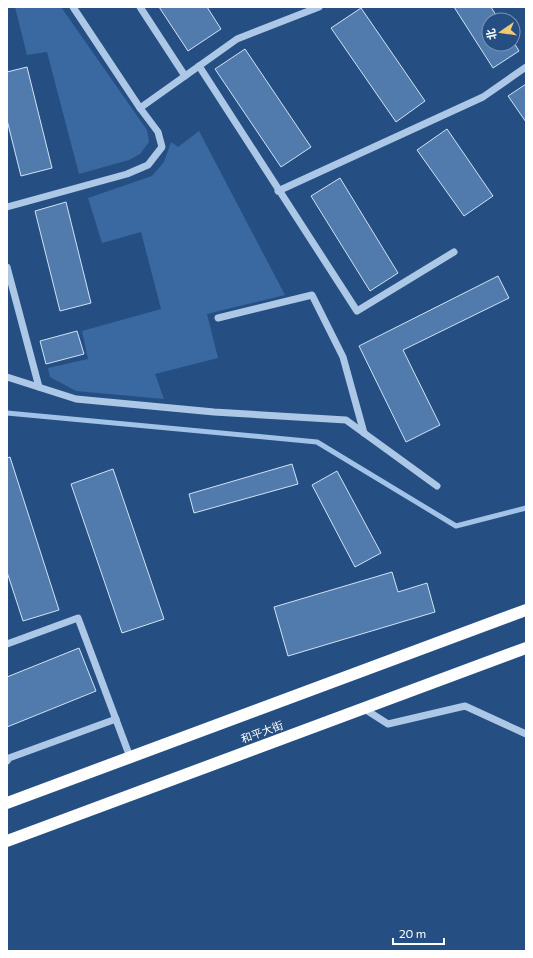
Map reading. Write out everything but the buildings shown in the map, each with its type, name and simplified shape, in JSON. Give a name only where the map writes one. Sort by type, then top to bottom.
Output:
[{"type":"highway","name":"和平大街","points":[[7,803],[526,610]]},
{"type":"highway","name":"和平大街","points":[[7,841],[526,648]]},
{"type":"street","points":[[7,207],[127,174],[148,165],[162,147],[158,132],[140,108],[73,7]]},
{"type":"street","points":[[140,7],[185,76]]},
{"type":"street","points":[[140,108],[237,39],[319,7]]},
{"type":"street","points":[[199,66],[278,191],[357,311],[454,252]]},
{"type":"street","points":[[278,191],[483,97],[526,67]]},
{"type":"street","points":[[7,267],[39,387]]},
{"type":"street","points":[[218,318],[312,295],[343,357],[364,433]]},
{"type":"street","points":[[7,377],[76,399],[214,412],[346,420],[437,486]]},
{"type":"street","points":[[7,644],[78,618],[130,757]]},
{"type":"street","points":[[363,708],[388,724],[465,706],[526,734]]},
{"type":"street","points":[[7,761],[9,758],[116,719]]},
{"type":"shaded area","points":[[15,7],[61,7],[147,130],[149,142],[140,154],[129,160],[79,174],[47,52],[27,55]]},
{"type":"shaded area","points":[[199,131],[285,295],[207,314],[218,358],[155,374],[164,399],[76,391],[50,377],[48,368],[88,359],[82,331],[161,309],[141,232],[102,243],[88,198],[152,176],[164,162],[171,142],[178,147]]},
{"type":"waterway","points":[[7,413],[317,442],[456,526],[526,508]]}]
